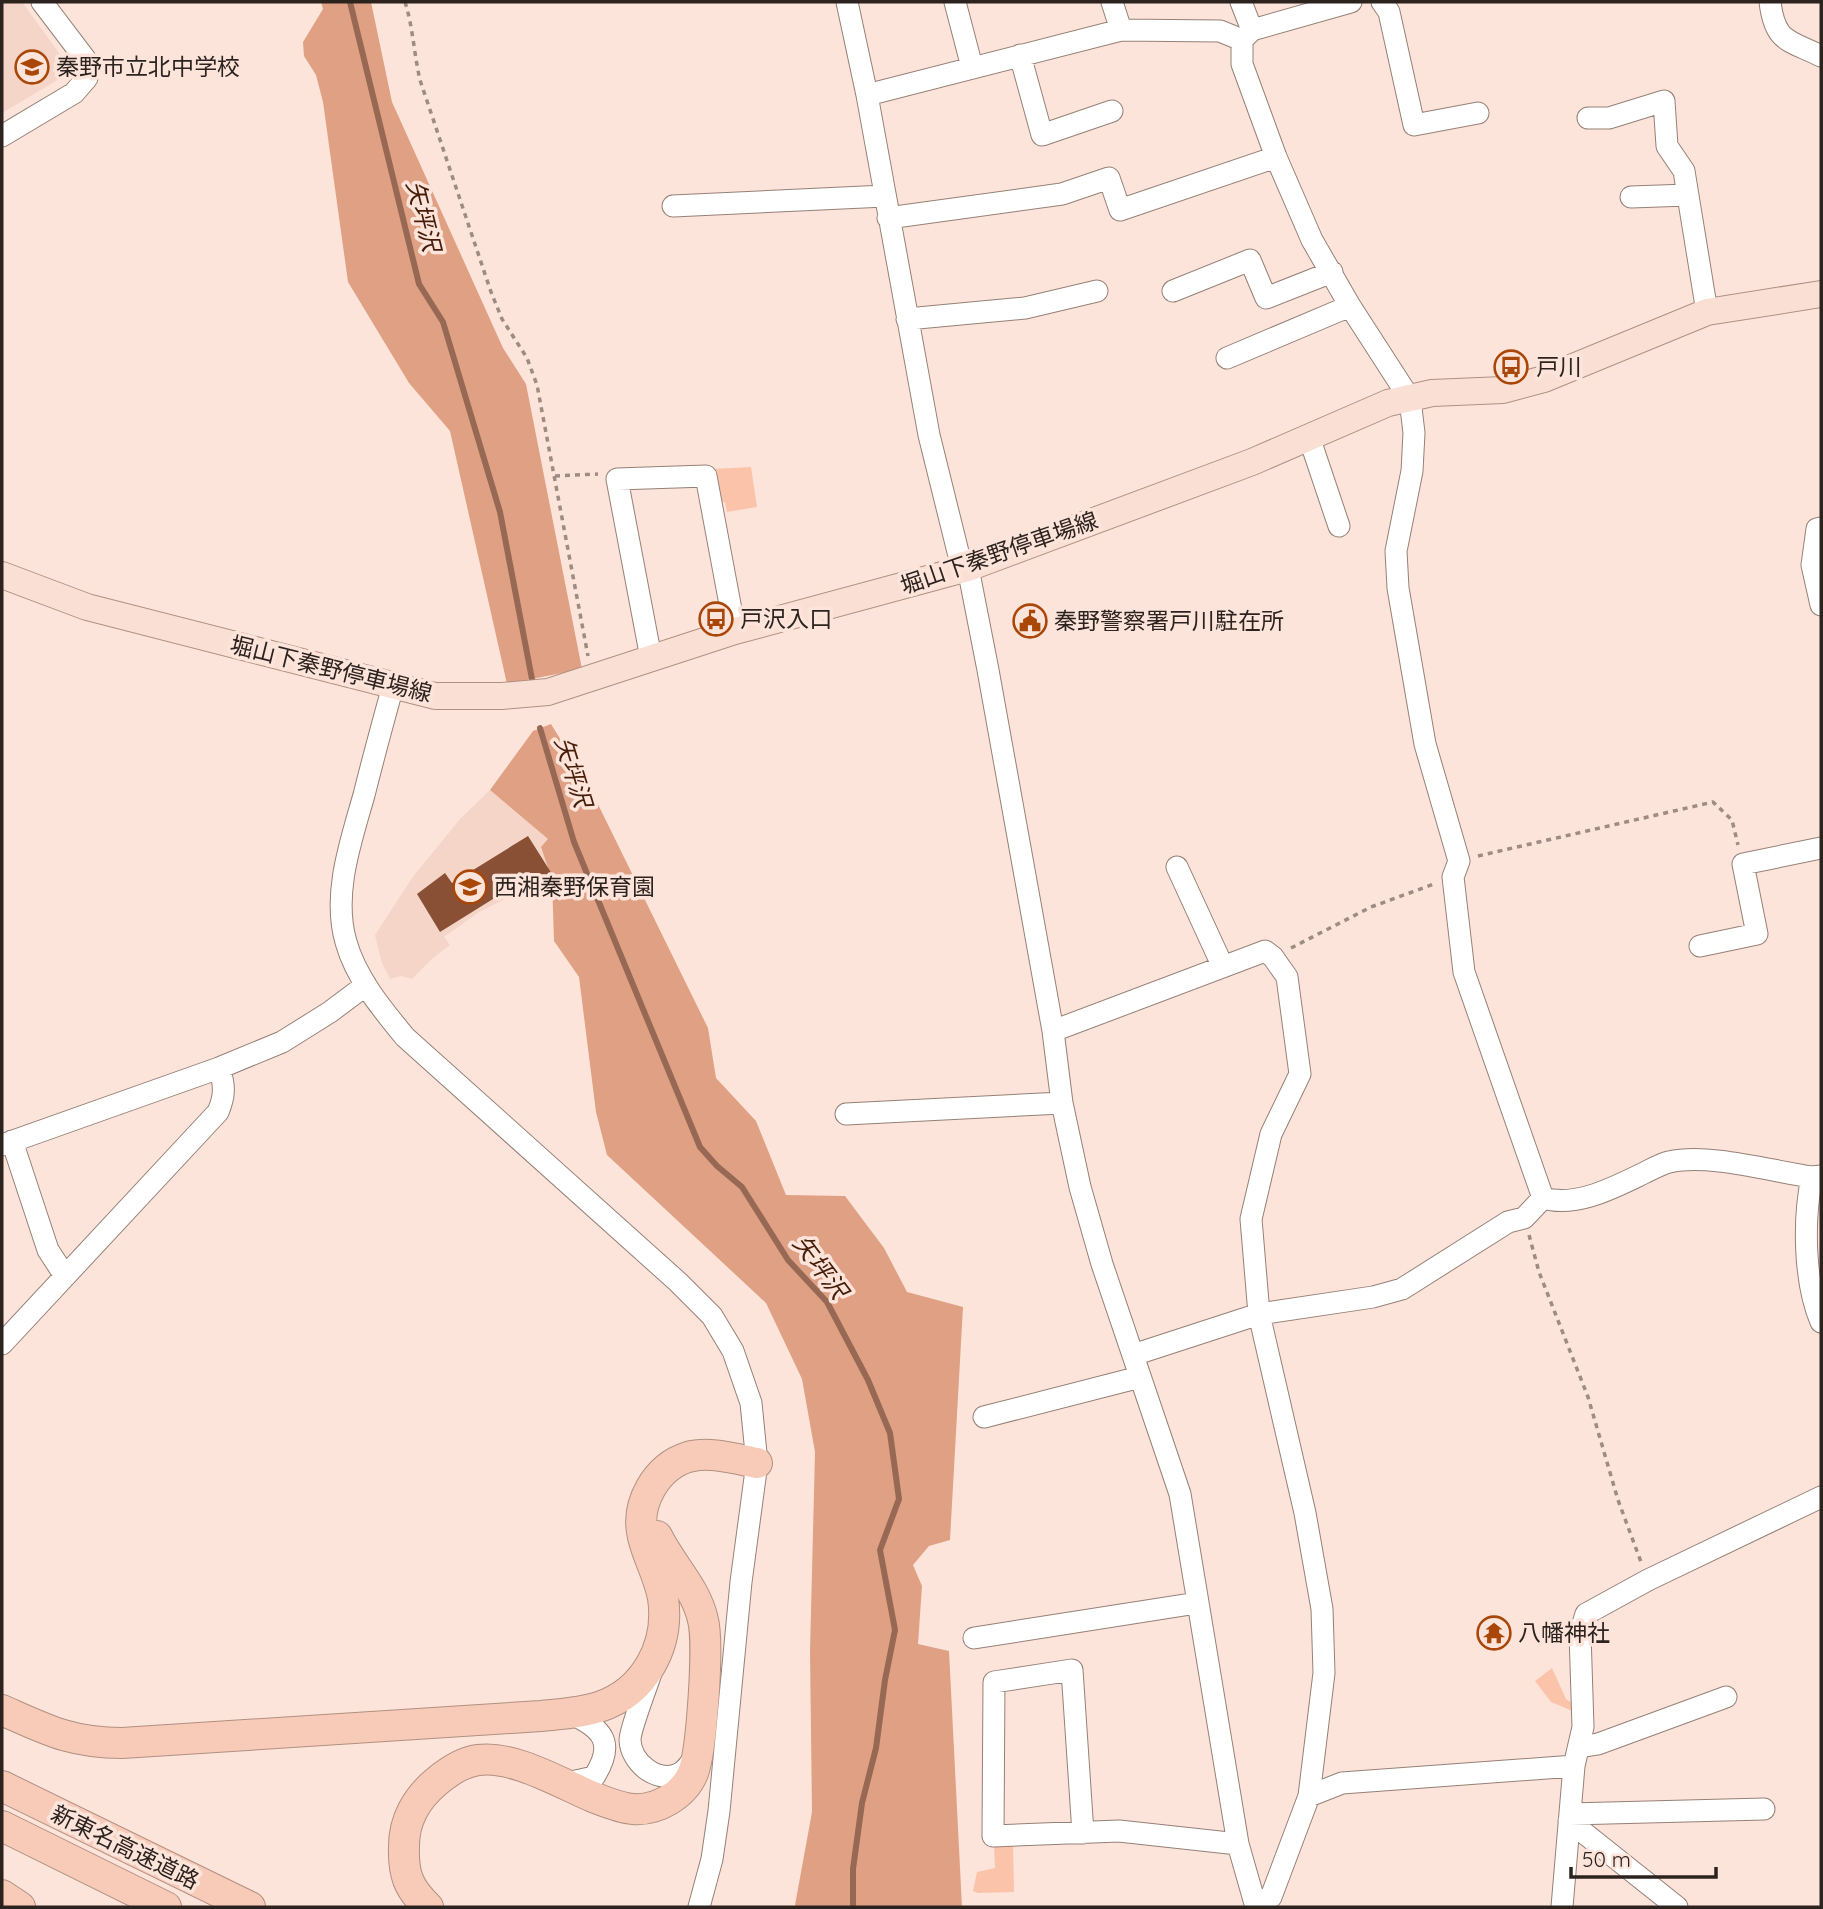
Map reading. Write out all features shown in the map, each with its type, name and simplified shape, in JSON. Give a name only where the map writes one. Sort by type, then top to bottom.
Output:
[{"type":"highway","points":[[2,1710],[70,1739],[93,1743],[206,1738],[569,1713],[596,1708],[622,1696],[639,1681],[655,1659],[662,1637],[664,1612],[658,1579],[643,1537],[642,1506],[648,1492],[666,1469],[690,1456],[723,1456],[757,1463]]},
{"type":"highway","points":[[428,1907],[414,1893],[403,1867],[404,1841],[411,1815],[421,1795],[456,1767],[478,1760],[505,1761],[610,1804],[634,1809],[660,1806],[677,1794],[693,1774],[698,1751],[707,1645],[704,1620],[696,1598],[657,1537],[657,1515],[666,1495],[683,1476],[705,1469],[725,1469],[757,1463]]},
{"type":"highway","name":"新東名高速道路","points":[[2,1786],[250,1907]]},
{"type":"highway","name":"新東名高速道路","points":[[2,1826],[166,1907]]},
{"type":"highway","points":[[2,1895],[20,1907]]},
{"type":"main road","name":"堀山下秦野停車場線","points":[[2,575],[87,607],[435,696],[502,696],[548,692],[735,631],[968,568],[1252,462],[1388,403],[1432,393],[1503,390],[1544,379],[1707,312],[1821,294]]},
{"type":"street","points":[[2,136],[74,93],[87,78],[86,60],[42,2]]},
{"type":"street","points":[[847,2],[867,95],[929,435],[958,552],[968,568],[1053,1031],[1062,1103],[1087,1213],[1102,1264],[1180,1494],[1238,1844],[1255,1905],[1271,1897],[1309,1796],[1324,1674],[1322,1609],[1305,1513],[1259,1314],[1251,1219],[1271,1134],[1300,1074],[1287,977],[1273,957],[1265,951],[1053,1031]]},
{"type":"street","points":[[955,2],[972,67]]},
{"type":"street","points":[[1112,2],[1121,30]]},
{"type":"street","points":[[1241,2],[1247,35],[1241,64],[1276,157],[1312,240],[1350,306],[1410,399],[1414,433],[1412,471],[1396,551],[1398,588],[1425,744],[1456,869],[1464,972],[1543,1198]]},
{"type":"street","points":[[867,95],[1121,30],[1220,31],[1247,35],[1351,2]]},
{"type":"street","points":[[1381,2],[1389,12],[1414,125],[1478,113]]},
{"type":"street","points":[[1770,2],[1772,23],[1788,43],[1821,57]]},
{"type":"street","points":[[1020,55],[1042,135],[1112,111]]},
{"type":"street","points":[[1588,118],[1609,118],[1664,101],[1667,146],[1684,171],[1707,312]]},
{"type":"street","points":[[888,218],[1062,194],[1109,178],[1119,210],[1276,157]]},
{"type":"street","points":[[1631,197],[1688,195]]},
{"type":"street","points":[[673,206],[885,196]]},
{"type":"street","points":[[1172,291],[1250,260],[1266,298],[1332,272]]},
{"type":"street","points":[[907,319],[1025,308],[1097,291]]},
{"type":"street","points":[[1227,358],[1350,306]]},
{"type":"street","points":[[1309,436],[1337,513],[1339,526]]},
{"type":"street","points":[[651,658],[618,479],[706,476],[735,631]]},
{"type":"street","points":[[1821,528],[1817,529],[1812,565],[1821,605]]},
{"type":"street","points":[[393,686],[344,867],[342,910],[346,942],[366,985],[405,1037],[668,1272],[712,1316],[733,1351],[751,1403],[757,1463],[741,1582],[719,1811],[712,1858],[699,1907]]},
{"type":"street","points":[[1700,946],[1757,934],[1743,864],[1821,848]]},
{"type":"street","points":[[1177,867],[1223,967]]},
{"type":"street","points":[[65,1276],[48,1250],[7,1143],[219,1068],[282,1042],[330,1012],[366,985]]},
{"type":"street","points":[[2,1344],[218,1112],[224,1099],[219,1068]]},
{"type":"street","points":[[846,1114],[1062,1103]]},
{"type":"street","points":[[1543,1198],[1554,1202],[1582,1198],[1611,1189],[1668,1162],[1704,1160],[1816,1177],[1807,1200],[1807,1249],[1814,1305],[1821,1322]]},
{"type":"street","points":[[1133,1355],[1259,1314],[1373,1297],[1402,1289],[1508,1222],[1524,1218],[1543,1198]]},
{"type":"street","points":[[984,1417],[1140,1377]]},
{"type":"street","points":[[1562,1907],[1576,1756],[1583,1727],[1580,1633],[1586,1614],[1648,1580],[1821,1497]]},
{"type":"street","points":[[974,1638],[1197,1603]]},
{"type":"street","points":[[655,1659],[630,1740],[637,1760],[647,1770],[662,1776],[677,1775],[688,1767],[698,1751]]},
{"type":"street","points":[[1083,1833],[1072,1670],[993,1682],[993,1836],[1083,1833],[1119,1831],[1238,1844]]},
{"type":"street","points":[[1309,1796],[1342,1783],[1576,1756],[1598,1744],[1726,1697]]},
{"type":"street","points":[[562,1784],[594,1777],[605,1760],[606,1746],[598,1731],[569,1713]]},
{"type":"street","points":[[1570,1818],[1764,1809]]},
{"type":"street","points":[[1570,1818],[1678,1907]]},
{"type":"path","points":[[405,2],[411,22],[420,80],[491,292],[502,319],[527,358],[537,384],[593,678]]},
{"type":"path","points":[[555,476],[607,473],[618,479]]},
{"type":"path","points":[[1273,957],[1371,907],[1513,846],[1713,802],[1732,820],[1743,864]]},
{"type":"path","points":[[1524,1218],[1539,1272],[1588,1397],[1618,1500],[1648,1580]]},
{"type":"shaded area","name":"秦野市立北中学校","points":[[2,2],[22,2],[62,57],[61,78],[2,113]]},
{"type":"shaded area","points":[[321,2],[371,2],[392,102],[503,348],[526,384],[582,669],[507,684],[450,431],[409,383],[348,282],[323,102],[316,75],[304,56],[303,42],[323,9]]},
{"type":"shaded area","points":[[751,467],[757,507],[727,512],[725,502],[720,503],[713,469]]},
{"type":"shaded area","points":[[551,724],[588,784],[708,1028],[716,1078],[756,1121],[786,1195],[845,1196],[884,1248],[907,1292],[963,1307],[950,1540],[929,1546],[913,1565],[922,1586],[918,1644],[949,1651],[962,1907],[795,1905],[812,1812],[810,1651],[815,1452],[802,1379],[766,1303],[607,1155],[596,1112],[579,977],[554,941],[552,879],[541,847],[548,839],[490,790],[533,731]]},
{"type":"shaded area","name":"西湘秦野保育園","points":[[490,790],[548,839],[552,879],[479,912],[444,937],[450,945],[412,979],[401,976],[390,979],[382,963],[375,935],[412,878],[460,819]]},
{"type":"shaded area","points":[[1552,1668],[1566,1699],[1575,1705],[1575,1712],[1551,1702],[1535,1681]]},
{"type":"shaded area","points":[[1013,1845],[1014,1892],[973,1891],[977,1872],[995,1868],[994,1846]]},
{"type":"building","points":[[528,836],[552,874],[539,882],[537,878],[511,894],[509,889],[440,932],[417,894],[445,873],[452,883]]},
{"type":"waterway","name":"矢坪沢","points":[[350,2],[419,284],[443,322],[500,512],[532,679]]},
{"type":"waterway","name":"矢坪沢","points":[[540,728],[574,842],[700,1147],[742,1187],[788,1260],[827,1302],[868,1380],[890,1433],[899,1499],[880,1550],[895,1630],[876,1748],[862,1803],[853,1869],[853,1907]]},
{"type":"place","name":"秦野市立北中学校","points":[[32,67]]},
{"type":"place","name":"戸川","points":[[1511,367]]},
{"type":"place","name":"戸沢入口","points":[[716,619]]},
{"type":"place","name":"秦野警察署戸川駐在所","points":[[1030,621]]},
{"type":"place","name":"西湘秦野保育園","points":[[470,887]]},
{"type":"place","name":"八幡神社","points":[[1494,1633]]}]
